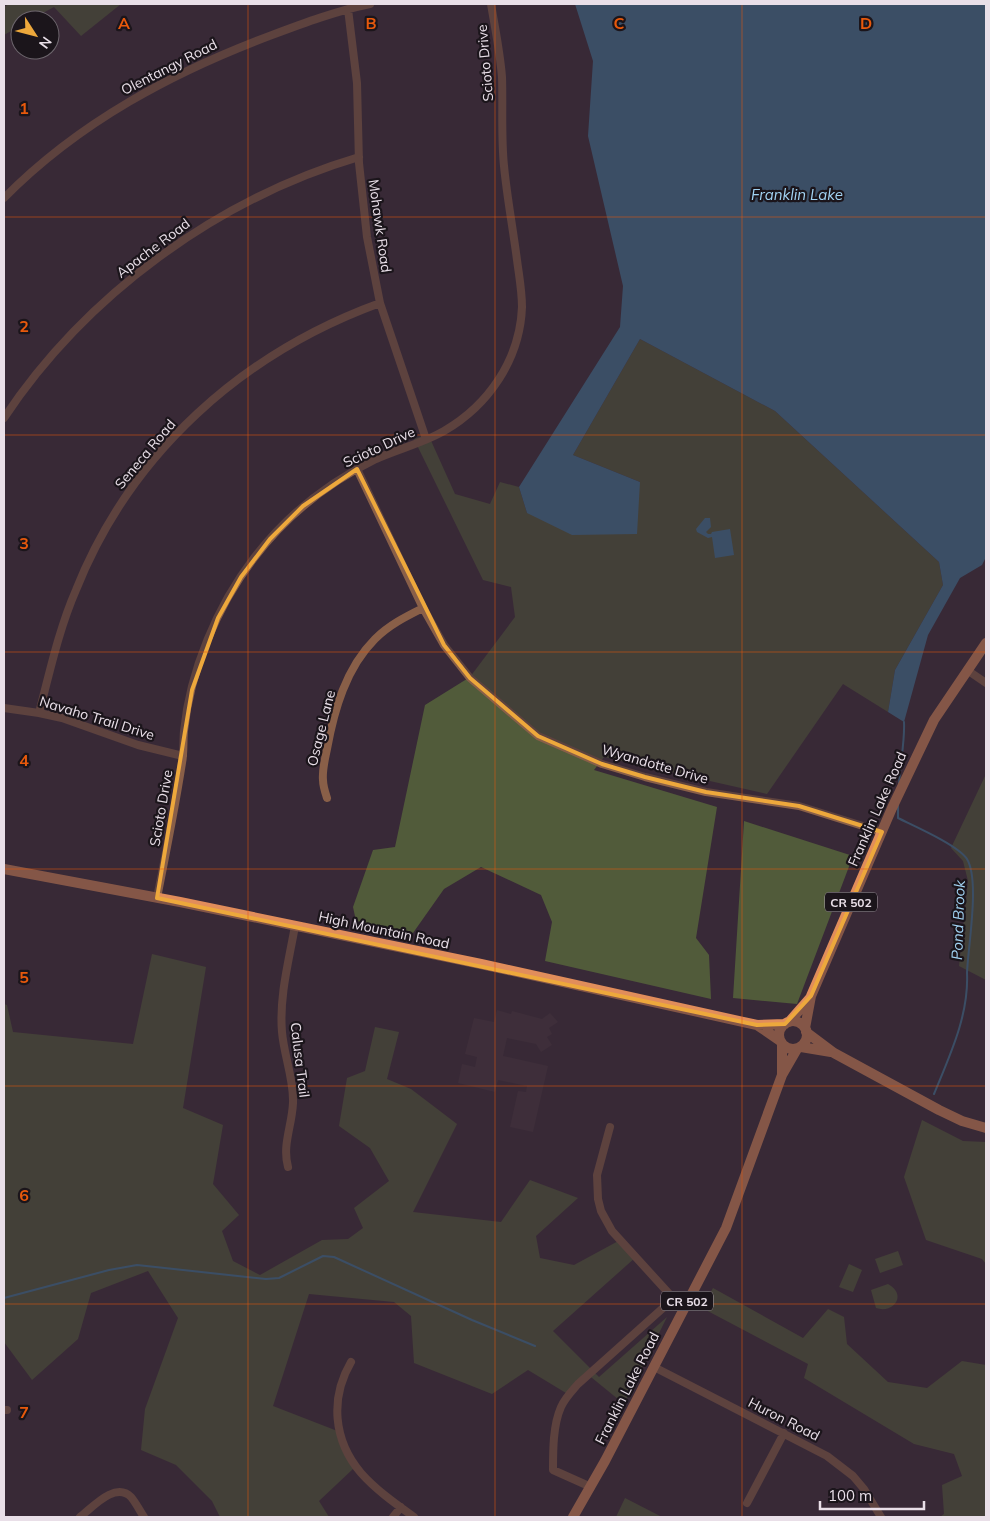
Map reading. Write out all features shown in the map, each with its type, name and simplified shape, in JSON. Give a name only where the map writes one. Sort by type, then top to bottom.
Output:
[{"type":"main road","name":"Franklin Lake Road","points":[[806,1030],[811,996],[908,773],[934,720],[986,643]]},
{"type":"main road","name":"High Mountain Road","points":[[4,869],[486,965],[757,1024],[787,1023]]},
{"type":"main road","name":"Franklin Lake Road","points":[[787,1023],[811,996]]},
{"type":"main road","points":[[787,1023],[798,1022],[834,1053],[943,1112],[962,1121],[986,1128]]},
{"type":"main road","name":"CR 502","points":[[781,1042],[779,1031],[787,1023]]},
{"type":"main road","name":"High Mountain Road","points":[[757,1024],[781,1042]]},
{"type":"main road","name":"CR 502","points":[[799,1048],[805,1041],[806,1030]]},
{"type":"main road","name":"Franklin Lake Road","points":[[781,1042],[782,1075]]},
{"type":"main road","points":[[781,1042],[790,1049],[799,1048],[834,1053]]},
{"type":"main road","name":"Franklin Lake Road","points":[[573,1517],[591,1487],[654,1367],[732,1211],[782,1075],[799,1048]]},
{"type":"street","name":"Olentangy Road","points":[[4,198],[28,175],[70,141],[114,110],[144,92],[230,50],[320,17],[370,4]]},
{"type":"street","name":"Scioto Drive","points":[[157,898],[183,756],[184,731],[200,662],[208,639],[228,597],[255,558],[286,522],[322,492],[357,469],[378,458],[426,439],[457,423],[470,413],[489,394],[506,366],[517,338],[520,321],[521,291],[504,167],[502,73],[491,4]]},
{"type":"street","name":"Mohawk Road","points":[[348,9],[357,83],[359,157],[367,237],[380,303],[426,439]]},
{"type":"street","name":"Apache Road","points":[[4,418],[46,363],[74,332],[98,308],[149,264],[204,226],[263,194],[325,168],[359,157]]},
{"type":"street","name":"Seneca Road","points":[[39,713],[58,638],[87,564],[112,518],[159,453],[202,409],[242,375],[264,360],[318,329],[380,303]]},
{"type":"street","name":"Wyandotte Drive","points":[[357,469],[423,608],[444,645],[470,678],[538,736],[602,764],[645,777],[706,792],[799,806],[882,832]]},
{"type":"street","name":"Osage Lane","points":[[327,798],[323,785],[324,766],[336,711],[347,680],[357,662],[376,638],[397,621],[423,608]]},
{"type":"street","points":[[967,670],[986,683]]},
{"type":"street","name":"Navaho Trail Drive","points":[[4,708],[62,718],[138,745],[183,756]]},
{"type":"street","name":"Calusa Trail","points":[[288,1167],[285,1147],[292,1118],[293,1090],[284,1045],[282,1017],[295,926]]},
{"type":"street","points":[[610,1128],[597,1176],[598,1199],[601,1211],[612,1231],[682,1310]]},
{"type":"street","points":[[591,1487],[553,1470],[553,1446],[560,1408],[578,1384],[663,1308],[675,1301]]},
{"type":"street","points":[[351,1362],[339,1388],[337,1402],[337,1415],[342,1440],[350,1458],[361,1472],[400,1508],[414,1517]]},
{"type":"street","name":"Huron Road","points":[[654,1367],[784,1433],[841,1465],[864,1489],[881,1517]]},
{"type":"street","points":[[747,1504],[784,1433]]},
{"type":"street","points":[[80,1517],[110,1494],[121,1492],[132,1498],[144,1517]]},
{"type":"street","points":[[392,1517],[400,1508]]},
{"type":"highlighted area","points":[[357,469],[444,645],[470,678],[538,736],[602,764],[645,777],[706,792],[799,806],[882,832],[811,996],[785,1024],[757,1025],[157,898],[192,690],[218,618],[241,577],[270,539],[303,506]]},
{"type":"shaded area","points":[[497,1010],[511,1014],[512,1011],[542,1019],[550,1013],[558,1022],[549,1028],[552,1034],[547,1037],[552,1045],[541,1052],[536,1044],[507,1038],[503,1056],[548,1066],[533,1132],[510,1127],[518,1091],[526,1092],[527,1086],[498,1080],[495,1092],[458,1083],[462,1064],[475,1067],[477,1057],[465,1054],[474,1018],[494,1022]]},
{"type":"green space","points":[[9,4],[121,4],[81,36],[60,13],[60,10],[54,7],[48,10],[10,10],[10,32],[4,35],[4,7]]},
{"type":"green space","points":[[640,339],[775,411],[939,562],[943,585],[895,670],[888,712],[843,684],[767,794],[604,757],[594,770],[717,807],[696,938],[709,955],[711,999],[545,961],[552,922],[541,895],[481,867],[444,889],[413,933],[356,921],[353,907],[373,850],[395,847],[425,705],[470,677],[515,617],[511,587],[483,580],[414,439],[428,434],[455,494],[490,504],[500,482],[519,487],[527,513],[640,482],[573,455]]},
{"type":"green space","points":[[986,774],[986,980],[959,966],[968,881],[963,861],[951,848]]},
{"type":"green space","points":[[744,821],[853,856],[797,1004],[733,998]]},
{"type":"green space","points":[[152,954],[206,967],[183,1108],[223,1125],[213,1184],[239,1215],[222,1231],[233,1261],[260,1275],[322,1240],[348,1239],[363,1228],[354,1208],[389,1181],[370,1148],[339,1126],[347,1078],[365,1071],[375,1027],[399,1032],[387,1079],[411,1089],[457,1124],[413,1212],[501,1222],[530,1180],[578,1198],[536,1236],[540,1258],[574,1265],[622,1239],[636,1257],[553,1331],[599,1377],[667,1317],[624,1404],[586,1373],[566,1393],[528,1370],[492,1394],[414,1363],[411,1316],[394,1302],[309,1294],[273,1406],[340,1432],[354,1468],[319,1501],[329,1517],[220,1517],[212,1501],[176,1465],[141,1450],[145,1409],[178,1318],[148,1271],[91,1293],[78,1339],[32,1380],[4,1342],[4,1004],[7,1005],[13,1032],[133,1044]]},
{"type":"green space","points":[[922,1120],[963,1141],[986,1142],[986,1264],[982,1259],[926,1240],[904,1177]]},
{"type":"green space","points":[[898,1251],[903,1265],[880,1273],[875,1259]]},
{"type":"green space","points":[[849,1264],[862,1270],[853,1292],[839,1287]]},
{"type":"green space","points":[[888,1284],[897,1293],[896,1302],[888,1308],[876,1308],[871,1290]]},
{"type":"green space","points":[[713,1288],[803,1338],[828,1309],[844,1317],[847,1344],[888,1382],[927,1388],[962,1361],[986,1365],[986,1517],[940,1517],[944,1514],[942,1485],[962,1476],[954,1454],[914,1444],[804,1378],[808,1364],[702,1308]]},
{"type":"green space","points":[[625,1498],[662,1517],[616,1517]]},
{"type":"water","name":"Franklin Lake","points":[[575,4],[986,4],[986,557],[982,565],[960,578],[928,635],[904,722],[888,712],[895,670],[943,585],[939,562],[775,411],[640,339],[573,455],[640,482],[637,534],[572,535],[527,513],[519,487],[620,327],[623,286],[588,136],[593,61]]},
{"type":"water","points":[[705,518],[710,518],[711,527],[706,532],[708,534],[730,529],[734,555],[715,558],[712,537],[708,538],[697,532],[696,529]]},
{"type":"waterway","name":"Pond Brook","points":[[899,784],[904,722]]},
{"type":"waterway","name":"Pond Brook","points":[[898,806],[898,818],[935,836],[955,848],[967,859],[973,882],[965,1004],[957,1035],[934,1094]]},
{"type":"waterway","points":[[4,1298],[109,1270],[137,1265],[266,1279],[279,1278],[323,1256],[334,1257],[472,1320],[535,1346]]}]
